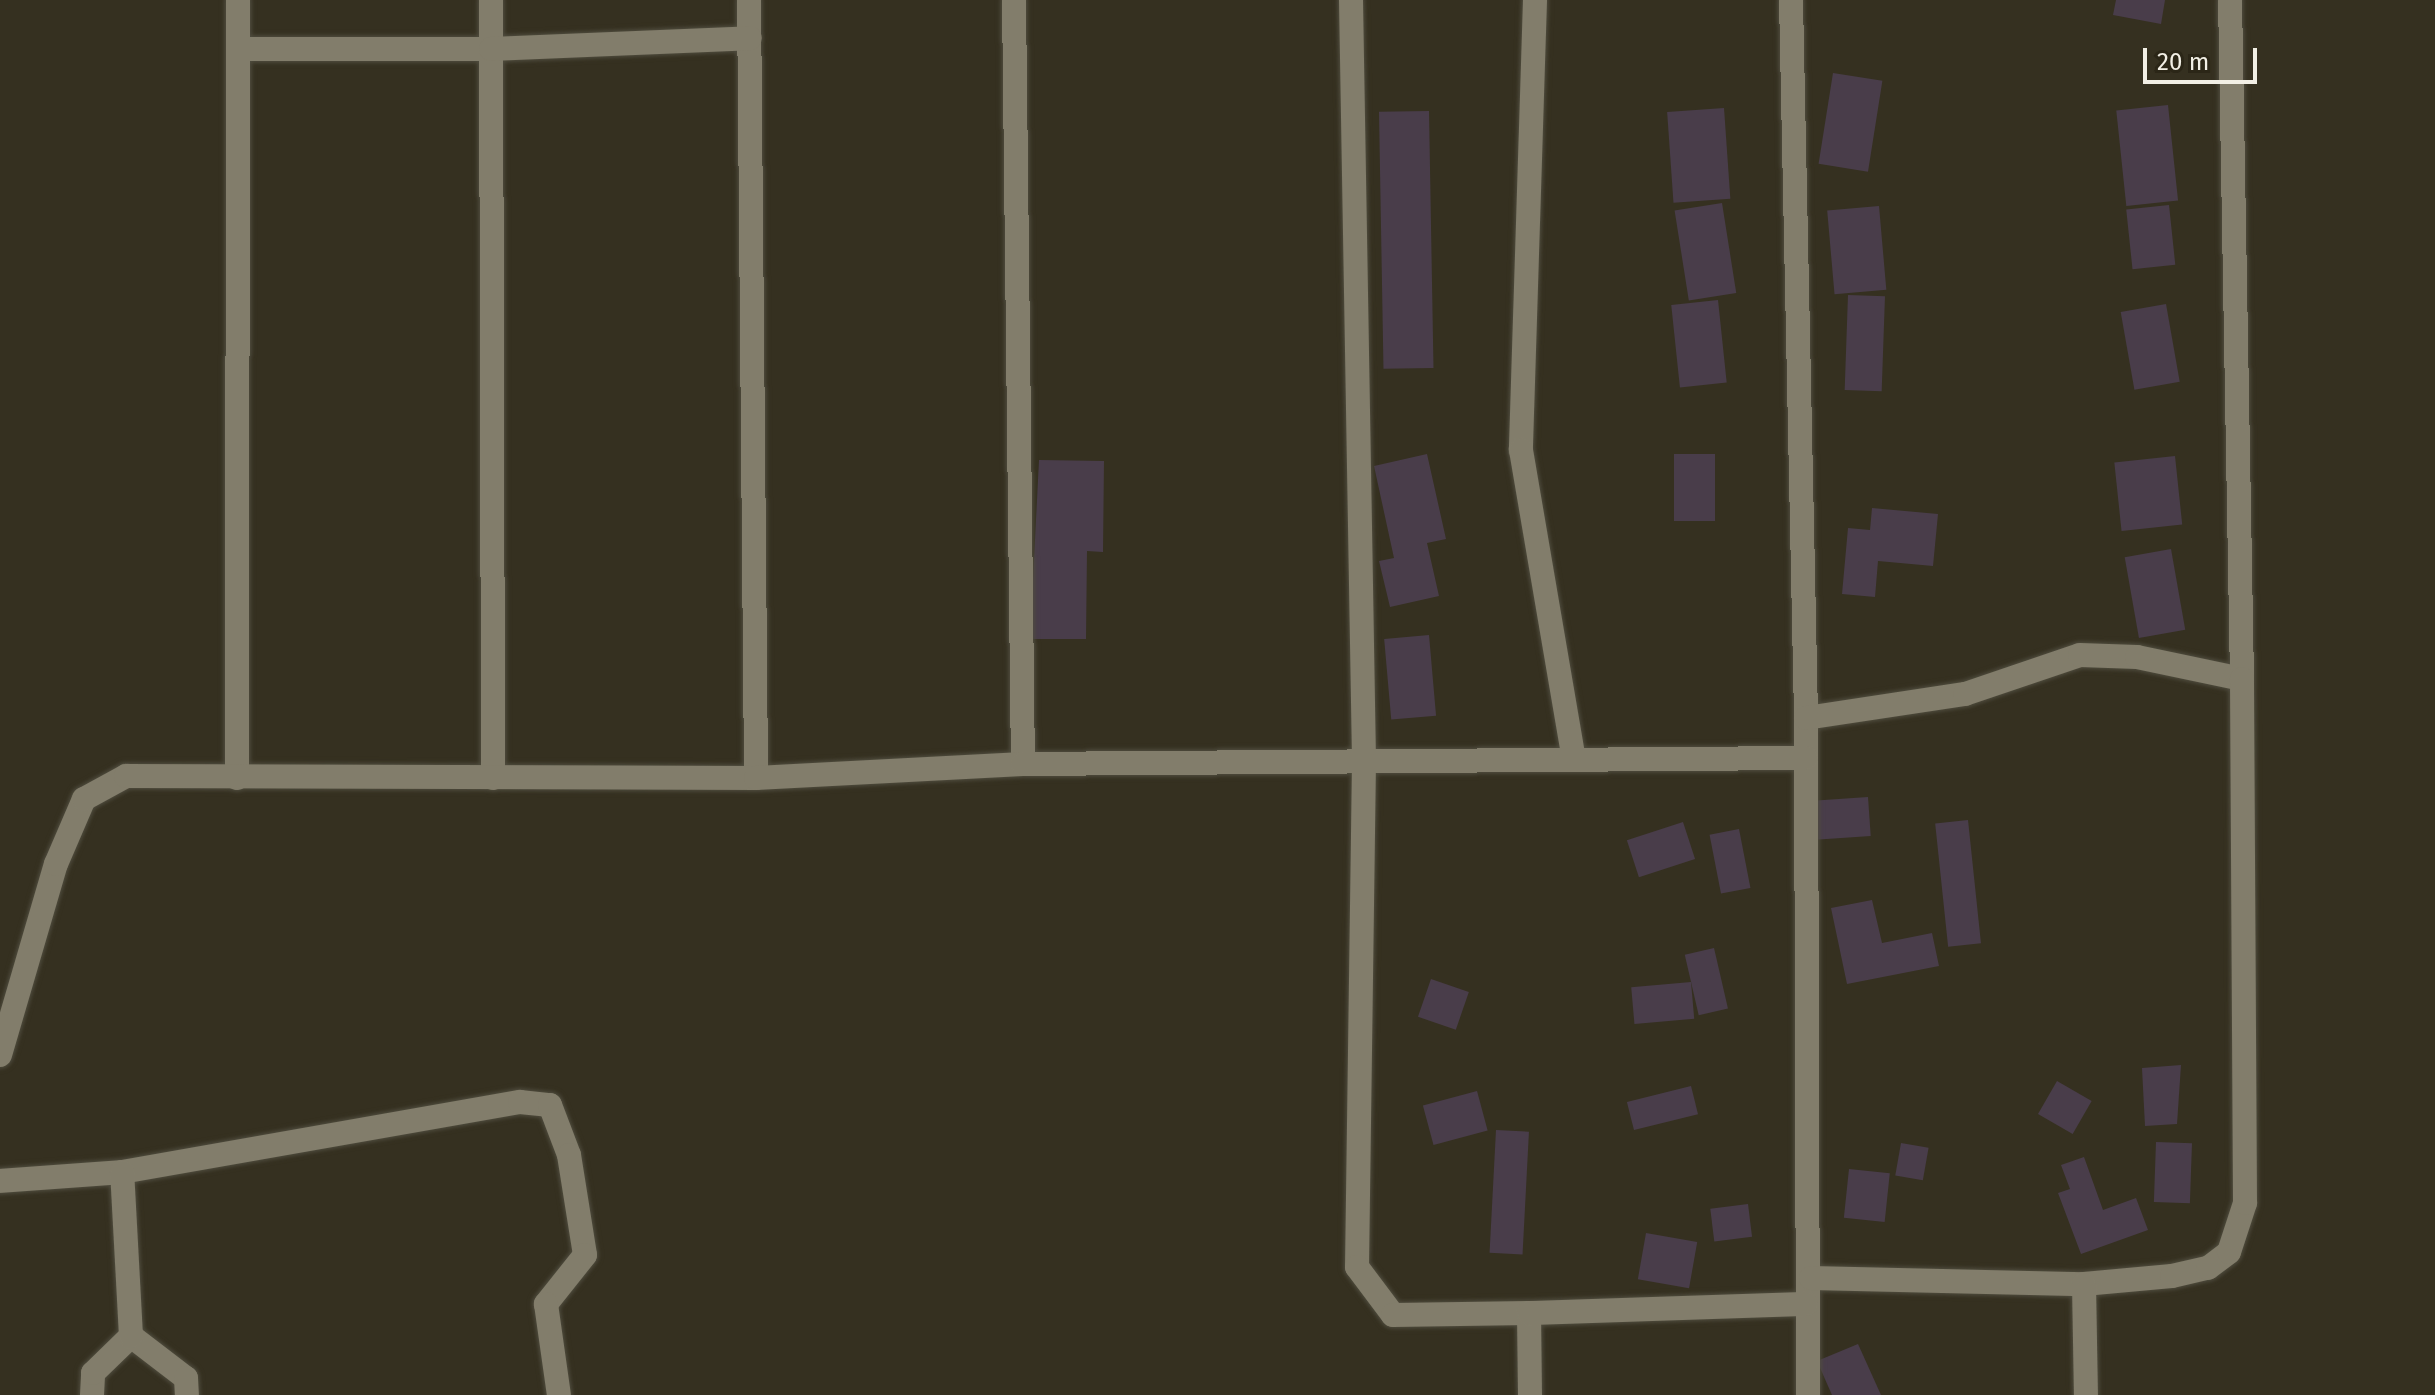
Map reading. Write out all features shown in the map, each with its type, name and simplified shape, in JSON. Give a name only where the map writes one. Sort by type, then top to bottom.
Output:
[{"type":"street","points":[[237,778],[238,0]]},
{"type":"street","points":[[491,0],[493,778]]},
{"type":"street","points":[[749,0],[756,778]]},
{"type":"street","points":[[1014,0],[1023,764]]},
{"type":"street","points":[[1351,0],[1364,761],[1357,1267],[1393,1315],[1806,1304]]},
{"type":"street","points":[[1535,0],[1521,450],[1574,759]]},
{"type":"street","points":[[1811,1278],[2084,1284],[2208,1268],[2241,1229],[2242,679],[2230,0]]},
{"type":"street","points":[[1794,2],[1806,718],[1811,1278],[1806,1304],[1808,1395]]},
{"type":"street","points":[[238,49],[491,49],[750,38]]},
{"type":"street","points":[[1806,718],[1965,694],[2080,655],[2137,657],[2242,679]]},
{"type":"street","points":[[0,1055],[56,864],[84,799],[126,776],[756,778],[1023,764],[1806,758]]},
{"type":"street","points":[[0,1181],[122,1172],[520,1102],[550,1105],[569,1155],[585,1255],[546,1304],[559,1395]]},
{"type":"street","points":[[92,1395],[93,1373],[131,1336],[122,1172]]},
{"type":"street","points":[[2084,1284],[2086,1395]]},
{"type":"street","points":[[1529,1313],[1530,1395]]},
{"type":"street","points":[[131,1336],[186,1378],[187,1395]]},
{"type":"building","points":[[2116,0],[2165,0],[2161,24],[2113,15]]},
{"type":"building","points":[[1833,73],[1882,81],[1868,172],[1819,164]]},
{"type":"building","points":[[2168,105],[2178,200],[2126,206],[2116,110]]},
{"type":"building","points":[[1724,108],[1730,199],[1673,203],[1667,112]]},
{"type":"building","points":[[1429,111],[1433,368],[1383,369],[1379,112]]},
{"type":"building","points":[[1722,203],[1736,293],[1689,300],[1675,211]]},
{"type":"building","points":[[2169,205],[2175,265],[2133,269],[2126,209]]},
{"type":"building","points":[[1879,206],[1886,290],[1835,294],[1827,211]]},
{"type":"building","points":[[1848,295],[1885,296],[1882,391],[1845,390]]},
{"type":"building","points":[[1718,300],[1727,383],[1680,387],[1671,305]]},
{"type":"building","points":[[2166,304],[2180,382],[2134,390],[2121,312]]},
{"type":"building","points":[[1427,454],[1446,539],[1427,543],[1439,596],[1390,607],[1379,561],[1394,558],[1374,466]]},
{"type":"building","points":[[1674,454],[1715,454],[1715,521],[1674,521]]},
{"type":"building","points":[[2175,456],[2182,525],[2122,531],[2114,462]]},
{"type":"building","points":[[1039,460],[1104,461],[1103,552],[1087,551],[1086,639],[1030,639]]},
{"type":"building","points":[[1872,508],[1938,514],[1933,566],[1878,561],[1875,597],[1842,594],[1848,528],[1870,530]]},
{"type":"building","points":[[2171,549],[2185,630],[2139,638],[2125,557]]},
{"type":"building","points":[[1429,635],[1436,716],[1391,720],[1384,639]]},
{"type":"building","points":[[1868,797],[1871,836],[1812,840],[1809,801]]},
{"type":"building","points":[[1968,820],[1981,943],[1948,947],[1935,823]]},
{"type":"building","points":[[1683,822],[1695,859],[1639,877],[1627,840]]},
{"type":"building","points":[[1739,829],[1750,888],[1721,894],[1710,835]]},
{"type":"building","points":[[1872,900],[1882,943],[1932,933],[1939,966],[1847,984],[1831,908]]},
{"type":"building","points":[[1714,948],[1728,1008],[1699,1015],[1685,955]]},
{"type":"building","points":[[1431,979],[1469,992],[1456,1030],[1418,1017]]},
{"type":"building","points":[[1691,982],[1694,1019],[1634,1024],[1631,987]]},
{"type":"building","points":[[2181,1065],[2177,1124],[2145,1126],[2142,1068]]},
{"type":"building","points":[[2057,1081],[2092,1101],[2073,1134],[2038,1114]]},
{"type":"building","points":[[1691,1086],[1698,1114],[1634,1130],[1627,1102]]},
{"type":"building","points":[[1477,1091],[1488,1131],[1434,1145],[1423,1105]]},
{"type":"building","points":[[1496,1130],[1529,1132],[1523,1255],[1490,1253]]},
{"type":"building","points":[[2156,1142],[2192,1143],[2190,1203],[2154,1202]]},
{"type":"building","points":[[1901,1143],[1929,1148],[1923,1180],[1895,1175]]},
{"type":"building","points":[[2084,1157],[2103,1210],[2136,1198],[2148,1230],[2081,1254],[2058,1193],[2070,1189],[2061,1165]]},
{"type":"building","points":[[1849,1169],[1890,1173],[1885,1222],[1844,1218]]},
{"type":"building","points":[[1748,1204],[1752,1237],[1714,1241],[1710,1209]]},
{"type":"building","points":[[1646,1233],[1697,1242],[1689,1288],[1638,1279]]},
{"type":"building","points":[[1858,1344],[1881,1395],[1832,1395],[1817,1361]]}]
